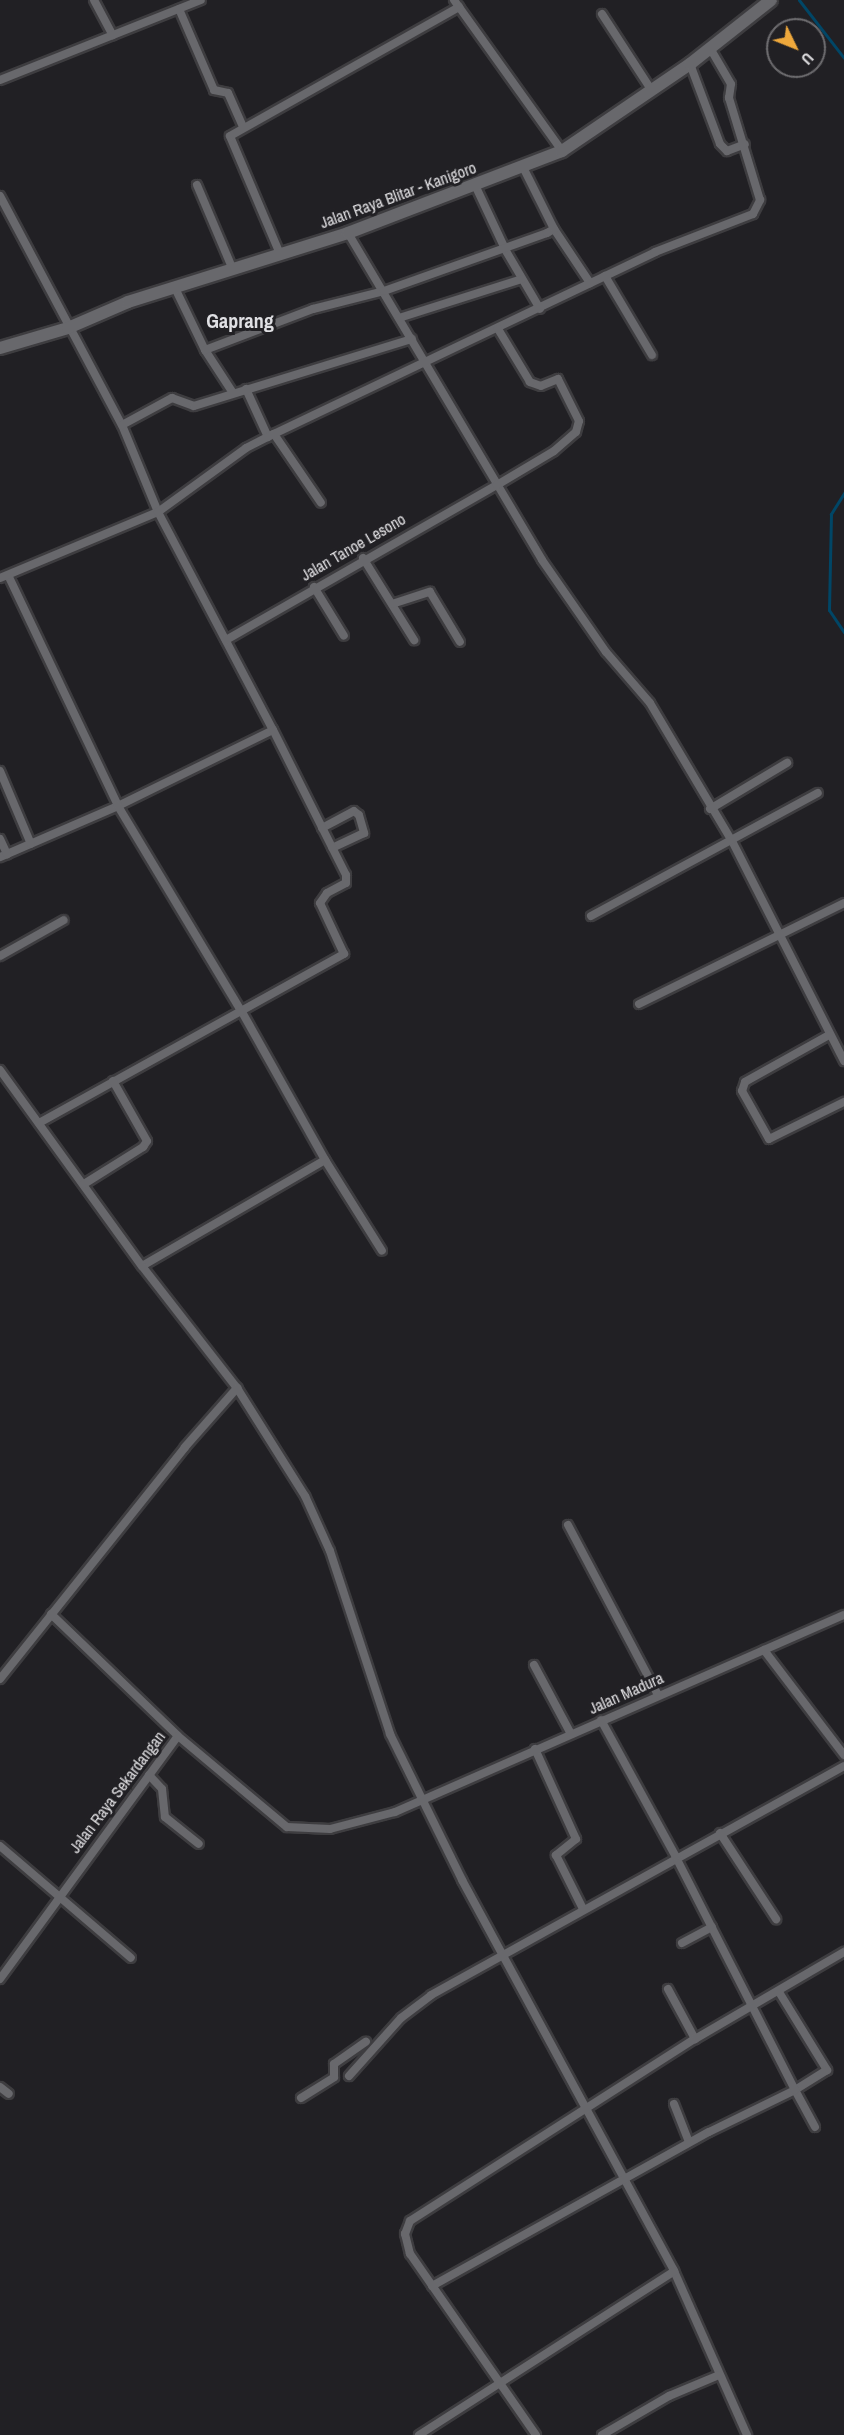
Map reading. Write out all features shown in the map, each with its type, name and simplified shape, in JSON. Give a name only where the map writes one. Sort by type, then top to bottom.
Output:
[{"type":"main road","name":"Jalan Raya Blitar - Kanigoro","points":[[0,348],[68,328],[175,288],[348,233],[562,151],[690,64],[771,0]]},
{"type":"street","points":[[94,0],[113,35]]},
{"type":"street","points":[[0,80],[201,0]]},
{"type":"street","points":[[280,254],[230,138],[243,127],[457,3],[562,151]]},
{"type":"street","points":[[179,9],[214,90],[228,93],[243,127]]},
{"type":"street","points":[[602,14],[652,91]]},
{"type":"street","points":[[382,1251],[325,1160],[242,1012],[118,806],[4,577],[158,512],[217,468],[271,436],[605,276],[753,214],[760,200],[745,144],[729,98],[731,84],[710,48]]},
{"type":"street","points":[[690,64],[720,144],[728,150],[745,144]]},
{"type":"street","points":[[523,166],[554,229],[590,283]]},
{"type":"street","points":[[197,185],[233,270]]},
{"type":"street","points":[[476,185],[506,251],[540,309]]},
{"type":"street","points":[[0,196],[68,328],[122,425],[158,512],[273,730],[347,880],[322,897],[320,903],[344,954],[39,1123]]},
{"type":"street","points":[[205,350],[313,309],[384,291],[506,251],[554,229]]},
{"type":"street","points":[[348,233],[542,560],[606,652],[650,703],[710,809],[732,841],[844,1061]]},
{"type":"street","points":[[605,276],[652,355]]},
{"type":"street","points":[[399,318],[522,279]]},
{"type":"street","points":[[175,288],[205,350],[233,393]]},
{"type":"street","name":"Jalan Tanoe Lesono","points":[[226,640],[363,558],[497,485],[554,451],[579,425],[558,379],[541,386],[530,382],[498,329]]},
{"type":"street","points":[[122,425],[172,398],[192,406],[412,339]]},
{"type":"street","points":[[246,389],[271,436],[321,503]]},
{"type":"street","points":[[363,558],[414,640]]},
{"type":"street","points":[[314,587],[344,636]]},
{"type":"street","points":[[392,604],[430,592],[460,642]]},
{"type":"street","points":[[0,839],[3,855],[118,806],[273,730]]},
{"type":"street","points":[[710,809],[787,763]]},
{"type":"street","points":[[0,771],[31,844]]},
{"type":"street","points":[[591,916],[818,793]]},
{"type":"street","points":[[322,828],[354,812],[359,815],[364,833],[332,848]]},
{"type":"street","points":[[639,1004],[844,903]]},
{"type":"street","points":[[0,956],[64,920]]},
{"type":"street","points":[[829,1035],[745,1082],[742,1091],[769,1139],[844,1101]]},
{"type":"street","points":[[0,1070],[142,1266],[237,1388],[305,1496],[330,1551],[390,1734],[421,1801],[674,2271],[747,2435]]},
{"type":"street","points":[[84,1184],[147,1143],[145,1133],[113,1081]]},
{"type":"street","points":[[142,1266],[325,1160]]},
{"type":"street","points":[[0,1679],[237,1388]]},
{"type":"street","points":[[568,1526],[658,1695]]},
{"type":"street","points":[[51,1614],[178,1736]]},
{"type":"street","name":"Jalan Madura","points":[[421,1801],[844,1615]]},
{"type":"street","points":[[764,1650],[844,1755]]},
{"type":"street","points":[[534,1665],[571,1734]]},
{"type":"street","points":[[601,1720],[676,1857],[815,2127]]},
{"type":"street","name":"Jalan Raya Sekardangan","points":[[0,1979],[57,1896],[178,1736],[286,1827],[308,1830],[338,1827],[372,1820],[421,1801]]},
{"type":"street","points":[[535,1749],[576,1839],[556,1855],[583,1909]]},
{"type":"street","points":[[349,2076],[401,2018],[504,1952],[844,1766]]},
{"type":"street","points":[[149,1775],[162,1789],[165,1817],[199,1844]]},
{"type":"street","points":[[720,1833],[776,1919]]},
{"type":"street","points":[[0,1846],[131,1958]]},
{"type":"street","points":[[682,1944],[712,1927]]},
{"type":"street","points":[[536,2435],[501,2380],[410,2254],[405,2234],[410,2221],[483,2171],[589,2110],[695,2039],[753,2008],[844,1953]]},
{"type":"street","points":[[668,1989],[695,2039]]},
{"type":"street","points":[[432,2286],[689,2142],[795,2090],[827,2070],[779,1992]]},
{"type":"street","points":[[302,2098],[334,2077],[334,2064],[366,2042]]},
{"type":"street","points":[[0,2087],[9,2094]]},
{"type":"street","points":[[674,2104],[689,2142]]},
{"type":"street","points":[[419,2435],[501,2380],[674,2271]]},
{"type":"street","points":[[602,2435],[669,2396],[719,2375]]},
{"type":"waterway","points":[[799,0],[844,58]]},
{"type":"waterway","points":[[844,493],[831,514],[829,610],[844,632]]},
{"type":"district","name":"Gaprang","points":[[240,320]]}]
